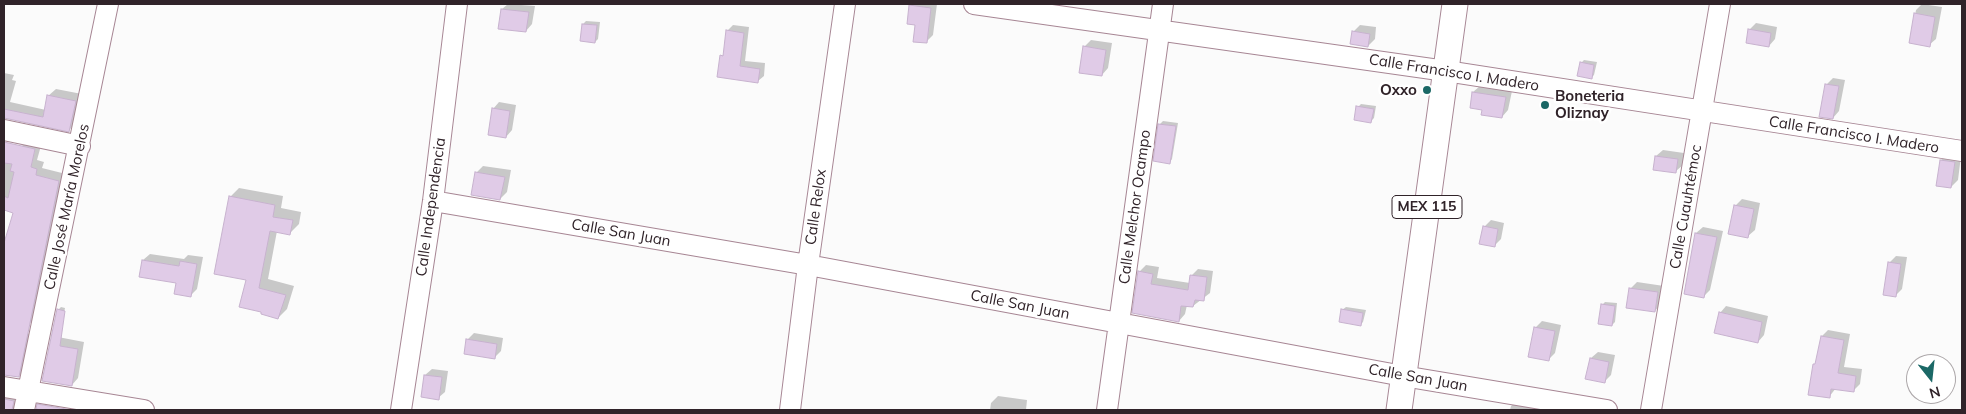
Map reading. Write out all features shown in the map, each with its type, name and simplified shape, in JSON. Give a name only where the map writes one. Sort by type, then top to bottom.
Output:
[{"type":"main road","name":"MEX 115","points":[[1399,410],[1455,4]]},
{"type":"street","name":"Calle José María Morelos","points":[[26,401],[108,4]]},
{"type":"street","name":"Calle Independencia","points":[[401,410],[432,201],[457,4]]},
{"type":"street","name":"Calle Relox","points":[[790,410],[808,265],[845,4]]},
{"type":"street","name":"Calle Francisco I. Madero","points":[[974,4],[1446,71],[1962,151]]},
{"type":"street","name":"Calle Melchor Ocampo","points":[[1107,410],[1163,4]]},
{"type":"street","name":"Calle Cuauhtémoc","points":[[1650,410],[1703,112],[1720,4]]},
{"type":"street","points":[[4,130],[80,146]]},
{"type":"street","name":"Calle San Juan","points":[[432,201],[808,265],[1403,376],[1607,410]]},
{"type":"street","points":[[4,387],[26,401],[144,410]]},
{"type":"building","points":[[909,5],[931,8],[927,43],[913,42],[915,25],[907,24]]},
{"type":"building","points":[[501,9],[529,12],[526,32],[498,29]]},
{"type":"building","points":[[1914,13],[1935,17],[1930,47],[1909,43]]},
{"type":"building","points":[[582,24],[597,25],[595,43],[580,41]]},
{"type":"building","points":[[1748,29],[1771,33],[1769,47],[1746,43]]},
{"type":"building","points":[[726,30],[744,33],[740,66],[760,69],[758,83],[717,77],[720,55],[723,56]]},
{"type":"building","points":[[1352,31],[1370,34],[1368,47],[1350,44]]},
{"type":"building","points":[[1083,46],[1106,50],[1102,76],[1079,73]]},
{"type":"building","points":[[1580,62],[1594,65],[1592,79],[1577,76]]},
{"type":"building","points":[[1825,84],[1839,86],[1833,119],[1819,117]]},
{"type":"building","points":[[1472,92],[1506,97],[1502,118],[1481,115],[1482,110],[1470,108]]},
{"type":"building","points":[[47,95],[76,101],[69,132],[4,118],[4,109],[43,117]]},
{"type":"building","points":[[1356,106],[1374,109],[1371,123],[1354,120]]},
{"type":"building","points":[[492,108],[510,111],[506,138],[488,135]]},
{"type":"building","points":[[1158,124],[1176,126],[1170,164],[1153,161]]},
{"type":"building","points":[[4,142],[35,149],[31,167],[37,169],[36,175],[59,181],[19,377],[4,375],[4,243],[13,213],[4,210],[4,196],[8,198],[14,172],[10,171],[12,164],[4,163]]},
{"type":"building","points":[[1655,156],[1678,159],[1676,173],[1653,170]]},
{"type":"building","points":[[1940,160],[1955,162],[1951,188],[1936,186]]},
{"type":"building","points":[[475,172],[505,177],[500,200],[471,195]]},
{"type":"building","points":[[229,196],[275,205],[273,217],[293,220],[290,235],[270,231],[259,288],[286,295],[278,319],[261,314],[261,312],[239,307],[246,280],[214,274]]},
{"type":"building","points":[[1734,205],[1754,209],[1748,238],[1728,234]]},
{"type":"building","points":[[1483,226],[1498,229],[1495,247],[1479,244]]},
{"type":"building","points":[[1695,233],[1717,237],[1704,298],[1684,294]]},
{"type":"building","points":[[142,260],[179,266],[180,261],[197,264],[191,297],[174,294],[176,283],[139,277]]},
{"type":"building","points":[[1888,262],[1901,264],[1896,297],[1883,295]]},
{"type":"building","points":[[1138,271],[1153,274],[1151,284],[1188,290],[1190,275],[1207,277],[1204,301],[1195,300],[1193,307],[1181,306],[1179,322],[1132,313]]},
{"type":"building","points":[[1629,288],[1658,292],[1655,312],[1626,308]]},
{"type":"building","points":[[1601,304],[1615,306],[1612,326],[1598,324]]},
{"type":"building","points":[[57,309],[65,311],[60,346],[78,349],[72,386],[42,381]]},
{"type":"building","points":[[1341,309],[1363,313],[1361,326],[1339,322]]},
{"type":"building","points":[[1719,312],[1762,322],[1758,343],[1714,333]]},
{"type":"building","points":[[1534,327],[1555,331],[1549,361],[1528,357]]},
{"type":"building","points":[[1821,336],[1844,340],[1838,373],[1856,376],[1854,392],[1831,389],[1830,398],[1808,395],[1813,364],[1815,364]]},
{"type":"building","points":[[466,339],[497,344],[495,359],[464,354]]},
{"type":"building","points":[[1590,358],[1609,362],[1605,383],[1585,379]]},
{"type":"building","points":[[424,375],[442,377],[439,400],[421,397]]},
{"type":"building","points":[[4,399],[14,401],[12,410],[4,410]]},
{"type":"building","points":[[37,404],[72,410],[41,410],[36,409]]},
{"type":"place","name":"Oxxo","points":[[1427,90]]},
{"type":"place","name":"Boneteria Oliznay","points":[[1545,105]]}]
